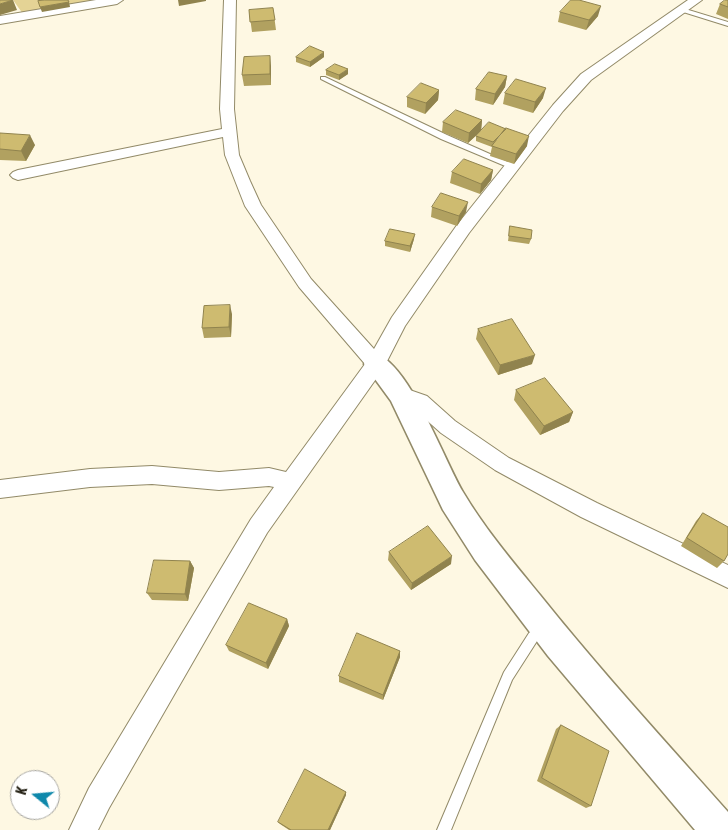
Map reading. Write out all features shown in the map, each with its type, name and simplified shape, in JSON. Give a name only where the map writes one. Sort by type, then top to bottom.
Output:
[{"type":"street","points":[[0,20],[118,0]]},
{"type":"street","points":[[230,0],[228,132],[232,155],[252,206],[305,283],[401,395],[453,501],[485,550],[544,626],[719,830]]},
{"type":"street","points":[[83,830],[104,790],[254,535],[376,364],[398,322],[463,229],[558,108],[586,77],[696,0]]},
{"type":"street","points":[[18,175],[228,132]]},
{"type":"street","points":[[401,395],[420,402],[448,427],[502,464],[589,510],[728,577]]},
{"type":"street","points":[[0,489],[90,478],[152,475],[210,481],[269,477],[291,482]]},
{"type":"lane","points":[[682,10],[728,24]]},
{"type":"lane","points":[[323,78],[444,137],[513,166]]},
{"type":"lane","points":[[444,830],[508,676],[533,637],[544,626]]},
{"type":"shaded area","points":[[13,0],[101,0],[23,14]]},
{"type":"building","points":[[0,0],[13,0],[0,4]]},
{"type":"building","points":[[68,0],[69,2],[40,7],[38,1]]},
{"type":"building","points":[[571,0],[579,0],[601,6],[589,20],[560,12]]},
{"type":"building","points":[[728,0],[728,7],[720,4]]},
{"type":"building","points":[[273,8],[275,20],[250,22],[249,10]]},
{"type":"building","points":[[310,46],[324,52],[310,62],[296,57]]},
{"type":"building","points":[[270,56],[270,74],[242,75],[244,57]]},
{"type":"building","points":[[335,64],[348,69],[339,75],[326,70]]},
{"type":"building","points":[[489,72],[507,76],[495,94],[476,89]]},
{"type":"building","points":[[516,79],[546,88],[535,102],[505,93]]},
{"type":"building","points":[[421,83],[439,90],[426,103],[407,97]]},
{"type":"building","points":[[456,110],[482,120],[469,133],[443,122]]},
{"type":"building","points":[[489,122],[506,129],[493,142],[476,136]]},
{"type":"building","points":[[506,128],[529,136],[516,154],[492,146]]},
{"type":"building","points":[[0,133],[30,135],[21,151],[0,149]]},
{"type":"building","points":[[464,159],[493,170],[481,184],[452,172]]},
{"type":"building","points":[[441,193],[468,202],[459,216],[432,207]]},
{"type":"building","points":[[510,226],[532,230],[531,239],[509,236]]},
{"type":"building","points":[[390,229],[415,234],[410,246],[385,241]]},
{"type":"building","points":[[230,305],[229,327],[202,328],[204,306]]},
{"type":"building","points":[[512,319],[535,355],[500,365],[478,329]]},
{"type":"building","points":[[545,378],[573,412],[544,426],[516,390]]},
{"type":"building","points":[[703,513],[728,527],[728,554],[724,561],[687,538]]},
{"type":"building","points":[[428,526],[452,556],[412,583],[389,552]]},
{"type":"building","points":[[154,560],[190,561],[185,594],[147,593]]},
{"type":"building","points":[[249,603],[287,619],[266,663],[226,645]]},
{"type":"building","points":[[357,633],[400,651],[383,695],[339,676]]},
{"type":"building","points":[[561,725],[609,751],[591,806],[542,778]]},
{"type":"building","points":[[305,769],[346,792],[328,830],[291,830],[278,822]]}]
